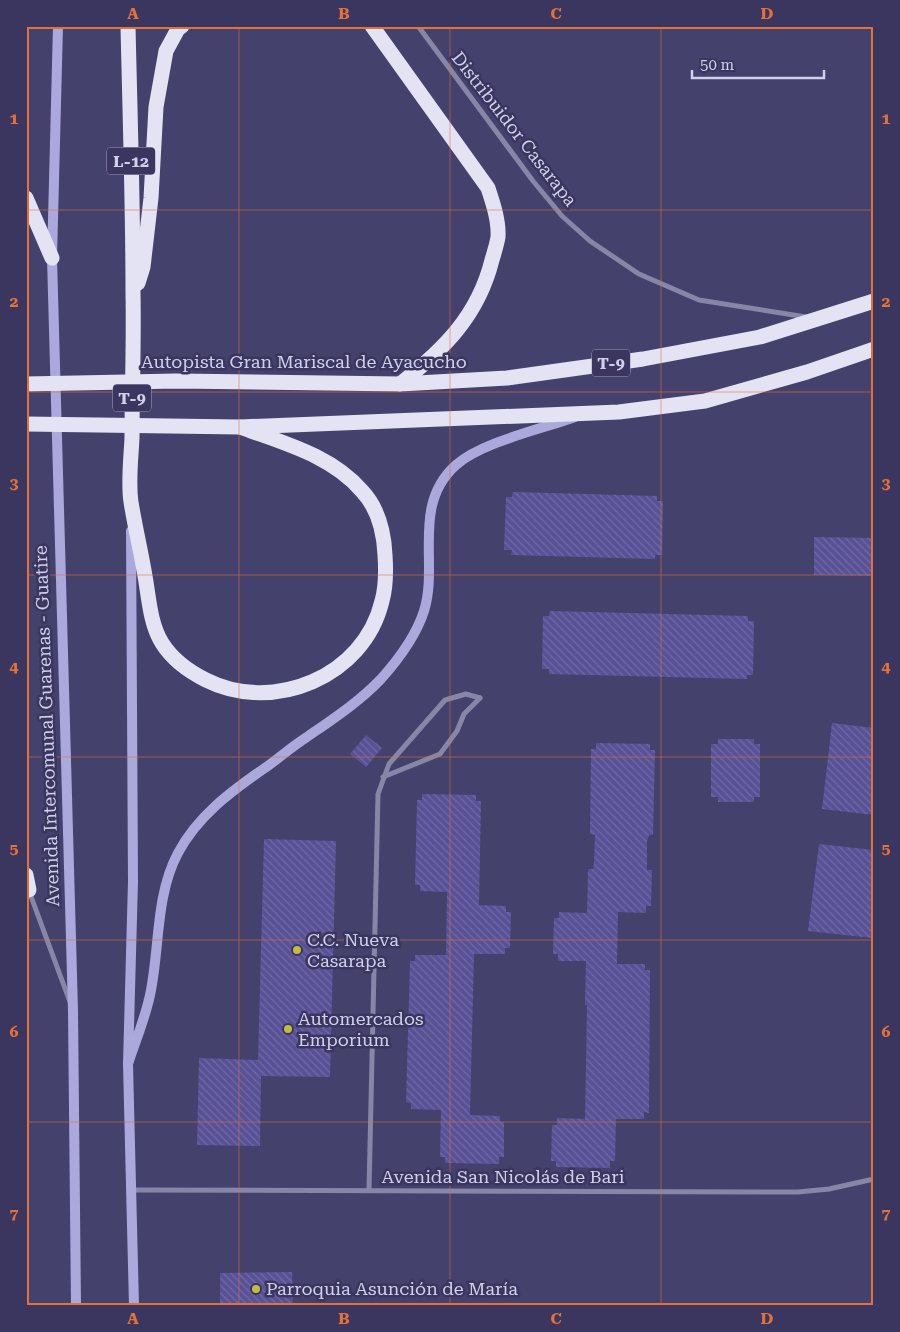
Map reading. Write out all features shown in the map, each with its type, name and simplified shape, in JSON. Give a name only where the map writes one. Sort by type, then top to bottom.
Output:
[{"type":"highway","name":"L-12","points":[[128,26],[134,296]]},
{"type":"highway","points":[[134,296],[143,267],[151,198],[156,107],[166,51],[178,29],[182,26]]},
{"type":"highway","points":[[372,26],[488,188],[495,211],[498,237],[489,271],[475,304],[458,332],[431,360],[400,384]]},
{"type":"highway","points":[[26,198],[52,258]]},
{"type":"highway","name":"T-9","points":[[131,500],[134,296]]},
{"type":"highway","name":"Autopista Gran Mariscal de Ayacucho","points":[[26,384],[176,381],[400,384],[507,378],[643,359],[760,337],[874,301]]},
{"type":"highway","name":"T-9","points":[[26,424],[240,427],[619,412],[705,401],[807,372],[874,350]]},
{"type":"highway","points":[[131,500],[152,617],[162,643],[178,662],[199,677],[220,687],[242,692],[289,690],[311,684],[333,672],[364,640],[382,603],[386,568],[379,520],[370,501],[360,488],[333,466],[308,452],[240,427]]},
{"type":"highway","points":[[26,875],[27,890]]},
{"type":"main road","name":"Avenida Intercomunal Guarenas - Guatire","points":[[58,26],[52,258],[73,1011],[76,1306]]},
{"type":"main road","points":[[134,1306],[128,1064],[150,995],[169,872],[192,832],[226,796],[306,737],[328,724],[365,694],[400,656],[424,610],[428,582],[429,523],[436,494],[451,470],[457,464],[487,447],[585,414]]},
{"type":"main road","name":"T-9","points":[[128,1064],[133,881],[131,500]]},
{"type":"street","name":"Distribuidor Casarapa","points":[[418,26],[533,181],[562,216],[590,241],[639,274],[699,300],[817,319]]},
{"type":"street","points":[[369,1190],[378,794],[383,777],[389,764],[445,700],[466,694],[480,698],[464,714],[457,731],[440,754],[383,777]]},
{"type":"street","points":[[27,890],[73,1011]]},
{"type":"street","name":"Avenida San Nicolás de Bari","points":[[131,1190],[798,1192],[829,1189],[874,1179]]},
{"type":"building","points":[[513,492],[657,496],[657,501],[663,501],[662,555],[655,555],[655,559],[511,555],[512,550],[504,550],[506,497],[512,497]]},
{"type":"building","points":[[814,537],[874,538],[874,576],[814,575]]},
{"type":"building","points":[[550,611],[748,616],[748,621],[754,621],[753,675],[747,675],[747,679],[549,674],[549,669],[542,669],[543,616],[549,616]]},
{"type":"building","points":[[832,723],[874,728],[874,815],[822,809]]},
{"type":"building","points":[[366,735],[382,748],[366,767],[350,754]]},
{"type":"building","points":[[718,739],[754,739],[754,744],[760,744],[760,797],[754,797],[754,802],[718,802],[718,797],[711,797],[711,744],[718,744]]},
{"type":"building","points":[[596,743],[650,744],[650,750],[655,750],[653,835],[649,835],[647,842],[647,870],[652,870],[651,906],[646,906],[646,913],[618,912],[617,964],[645,964],[645,970],[650,970],[649,1113],[644,1112],[644,1119],[616,1119],[615,1161],[610,1161],[610,1168],[556,1167],[556,1161],[551,1161],[552,1125],[557,1125],[557,1118],[585,1119],[587,1005],[585,1005],[586,961],[558,961],[558,954],[553,954],[554,918],[559,918],[559,912],[587,913],[588,869],[593,869],[595,835],[590,834],[591,749],[596,749]]},
{"type":"building","points":[[422,794],[476,795],[476,801],[481,801],[479,905],[506,906],[506,912],[511,912],[510,948],[505,948],[505,954],[474,954],[470,1115],[500,1116],[500,1122],[504,1122],[504,1157],[499,1157],[499,1164],[445,1163],[445,1157],[440,1157],[441,1110],[411,1109],[411,1103],[406,1102],[410,961],[415,961],[415,955],[446,955],[447,892],[420,891],[420,885],[415,885],[417,800],[422,800]]},
{"type":"building","name":"C.C. Nueva Casarapa","points":[[264,839],[336,841],[330,1077],[261,1076],[260,1146],[197,1145],[199,1058],[258,1060]]},
{"type":"building","points":[[819,844],[874,850],[872,938],[808,931]]},
{"type":"building","name":"Parroquia Asunción de María","points":[[292,1272],[293,1306],[220,1306],[220,1273]]},
{"type":"place","name":"C.C. Nueva Casarapa","points":[[297,950]]},
{"type":"place","name":"Automercados Emporium","points":[[288,1029]]},
{"type":"place","name":"Parroquia Asunción de María","points":[[256,1289]]}]
